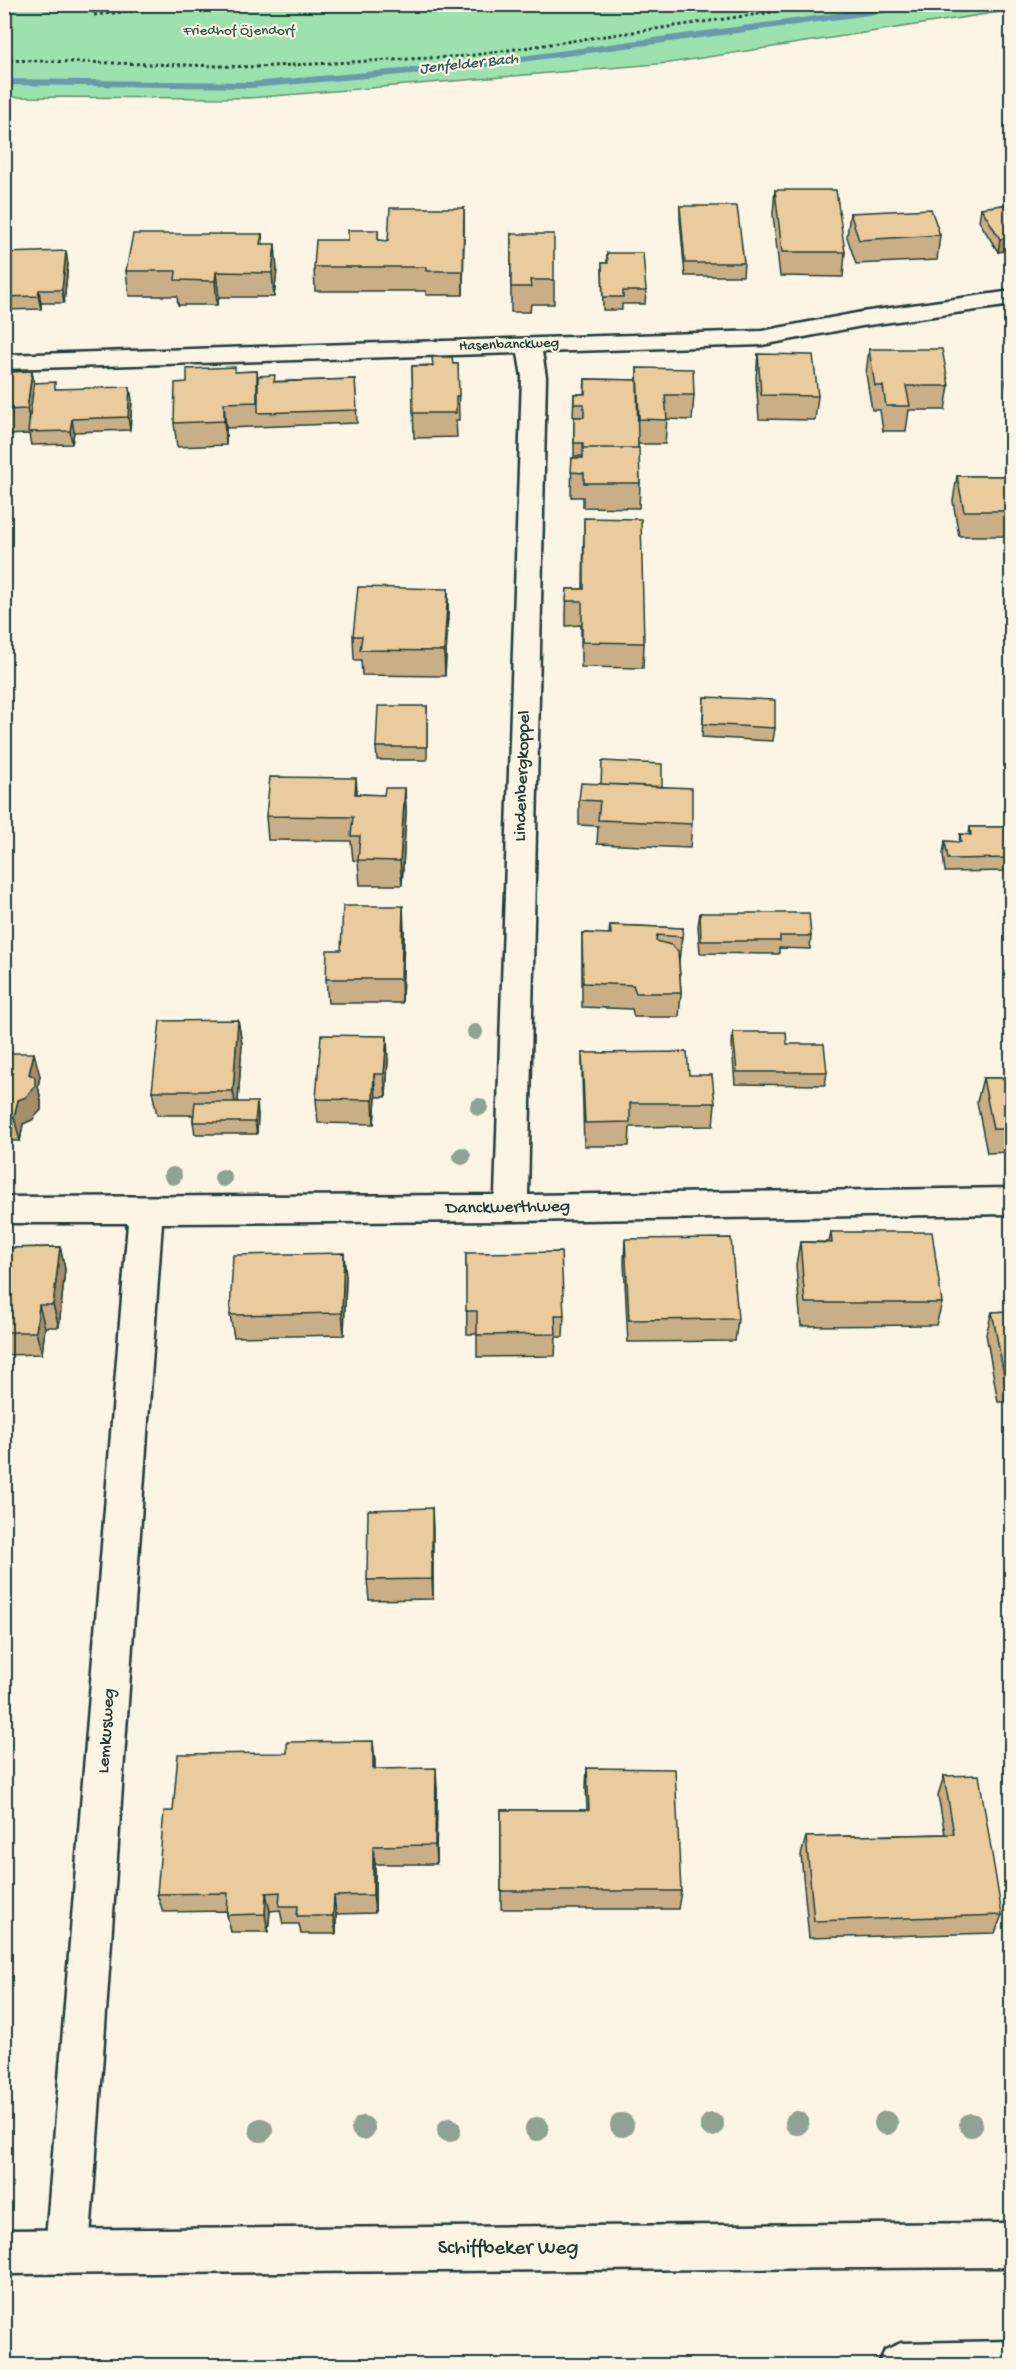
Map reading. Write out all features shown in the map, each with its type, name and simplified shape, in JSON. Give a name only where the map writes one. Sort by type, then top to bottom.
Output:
[{"type":"street","name":"Hasenbanckweg","points":[[4,362],[762,338],[862,319],[1011,298]]},
{"type":"street","name":"Lindenbergkoppel","points":[[511,1208],[534,377],[528,344]]},
{"type":"street","name":"Danckwerthweg","points":[[4,1210],[511,1208],[1011,1201]]},
{"type":"street","name":"Lemkusweg","points":[[67,2252],[146,1211]]},
{"type":"street","name":"Schiffbeker Weg","points":[[4,2252],[1011,2245]]},
{"type":"street","points":[[901,2366],[1011,2364]]},
{"type":"path","points":[[93,4],[93,15],[201,4]]},
{"type":"path","points":[[4,60],[255,68],[467,56],[828,4]]},
{"type":"green space","name":"Friedhof Öjendorf","points":[[5,4],[1011,4],[1012,10],[669,63],[249,98],[5,97]]},
{"type":"building","points":[[775,190],[836,190],[845,252],[782,252]]},
{"type":"building","points":[[1011,204],[1011,237],[1000,239],[981,208]]},
{"type":"building","points":[[680,206],[737,206],[744,263],[685,263]]},
{"type":"building","points":[[390,208],[464,208],[463,271],[426,271],[426,267],[314,267],[316,240],[348,240],[348,230],[378,230],[378,240],[388,241]]},
{"type":"building","points":[[931,209],[940,235],[859,240],[850,213]]},
{"type":"building","points":[[133,234],[262,234],[260,244],[275,244],[272,273],[216,272],[215,281],[175,280],[176,271],[126,271]]},
{"type":"building","points":[[511,234],[554,234],[554,280],[530,280],[531,287],[511,287]]},
{"type":"building","points":[[66,251],[62,290],[39,290],[38,296],[4,297],[4,253]]},
{"type":"building","points":[[607,253],[643,253],[646,291],[623,291],[623,297],[603,297],[602,263],[608,263]]},
{"type":"building","points":[[869,349],[942,349],[949,386],[906,386],[910,406],[886,406],[883,386],[875,386]]},
{"type":"building","points":[[758,354],[813,355],[818,396],[761,395]]},
{"type":"building","points":[[432,357],[452,357],[453,364],[458,364],[459,396],[456,396],[456,413],[413,413],[412,366],[433,366]]},
{"type":"building","points":[[235,367],[235,372],[257,371],[257,402],[224,403],[224,421],[174,423],[175,383],[187,382],[187,369]]},
{"type":"building","points":[[637,368],[693,369],[694,395],[665,395],[667,420],[639,419]]},
{"type":"building","points":[[32,371],[27,409],[4,410],[4,380],[9,380],[10,372]]},
{"type":"building","points":[[275,375],[274,382],[355,379],[357,410],[258,413],[258,376]]},
{"type":"building","points":[[585,379],[637,380],[638,448],[583,448],[583,443],[574,443],[574,417],[584,417],[584,404],[574,404],[574,394],[585,394]]},
{"type":"building","points":[[55,382],[55,389],[130,387],[128,417],[72,419],[70,431],[28,432],[34,383]]},
{"type":"building","points":[[583,448],[639,448],[640,483],[584,483],[584,473],[571,472],[572,458],[583,458]]},
{"type":"building","points":[[957,476],[1011,476],[1011,511],[964,511]]},
{"type":"building","points":[[584,518],[641,519],[644,643],[582,642],[582,601],[566,601],[567,589],[584,589]]},
{"type":"building","points":[[358,587],[448,589],[444,651],[360,650],[362,636],[353,636]]},
{"type":"building","points":[[704,697],[775,700],[775,728],[703,724]]},
{"type":"building","points":[[378,706],[427,706],[427,747],[376,747]]},
{"type":"building","points":[[602,761],[662,764],[662,787],[601,784]]},
{"type":"building","points":[[270,777],[356,778],[355,794],[384,795],[385,788],[405,788],[400,861],[358,860],[360,836],[351,836],[353,817],[266,816]]},
{"type":"building","points":[[581,783],[692,788],[692,824],[598,820],[600,801],[579,800]]},
{"type":"building","points":[[970,827],[1011,827],[1011,858],[948,859],[945,841],[961,842],[960,834],[971,835]]},
{"type":"building","points":[[343,906],[403,906],[401,979],[326,979],[327,950],[341,950]]},
{"type":"building","points":[[700,913],[809,913],[811,936],[780,936],[780,941],[701,941]]},
{"type":"building","points":[[610,925],[683,928],[682,937],[657,935],[656,941],[671,945],[678,951],[681,993],[636,993],[633,985],[583,983],[582,933],[611,934]]},
{"type":"building","points":[[238,1020],[233,1091],[152,1091],[160,1021]]},
{"type":"building","points":[[733,1032],[786,1032],[787,1044],[824,1044],[827,1072],[737,1072]]},
{"type":"building","points":[[321,1035],[387,1036],[384,1074],[374,1074],[373,1100],[316,1099]]},
{"type":"building","points":[[687,1052],[689,1075],[712,1075],[715,1103],[630,1103],[630,1122],[585,1123],[582,1053]]},
{"type":"building","points":[[4,1053],[34,1053],[29,1074],[35,1077],[35,1086],[26,1097],[18,1100],[14,1117],[4,1117]]},
{"type":"building","points":[[983,1078],[1011,1078],[1011,1129],[993,1129]]},
{"type":"building","points":[[195,1102],[257,1102],[255,1122],[193,1122]]},
{"type":"building","points":[[831,1232],[932,1232],[942,1303],[805,1303],[800,1242],[832,1243]]},
{"type":"building","points":[[731,1238],[738,1319],[629,1320],[625,1239]]},
{"type":"building","points":[[60,1247],[53,1305],[39,1305],[36,1332],[4,1332],[4,1248]]},
{"type":"building","points":[[561,1252],[564,1315],[555,1315],[556,1334],[477,1335],[477,1311],[466,1311],[466,1253]]},
{"type":"building","points":[[344,1253],[342,1313],[230,1315],[233,1255]]},
{"type":"building","points":[[1011,1311],[1011,1380],[1005,1380],[992,1312]]},
{"type":"building","points":[[432,1508],[432,1579],[367,1580],[368,1510]]},
{"type":"building","points":[[373,1741],[373,1769],[436,1768],[435,1845],[373,1846],[373,1895],[334,1896],[333,1916],[297,1916],[298,1906],[279,1906],[280,1892],[266,1893],[265,1914],[227,1915],[228,1893],[157,1894],[164,1811],[173,1811],[178,1754],[287,1753],[287,1742]]},
{"type":"building","points":[[587,1768],[675,1769],[681,1891],[501,1891],[501,1810],[589,1810]]},
{"type":"building","points":[[979,1775],[1002,1915],[814,1921],[806,1837],[954,1834],[944,1776]]},
{"type":"waterway","name":"Jenfelder Bach","points":[[4,82],[251,85],[470,66],[930,4]]}]
